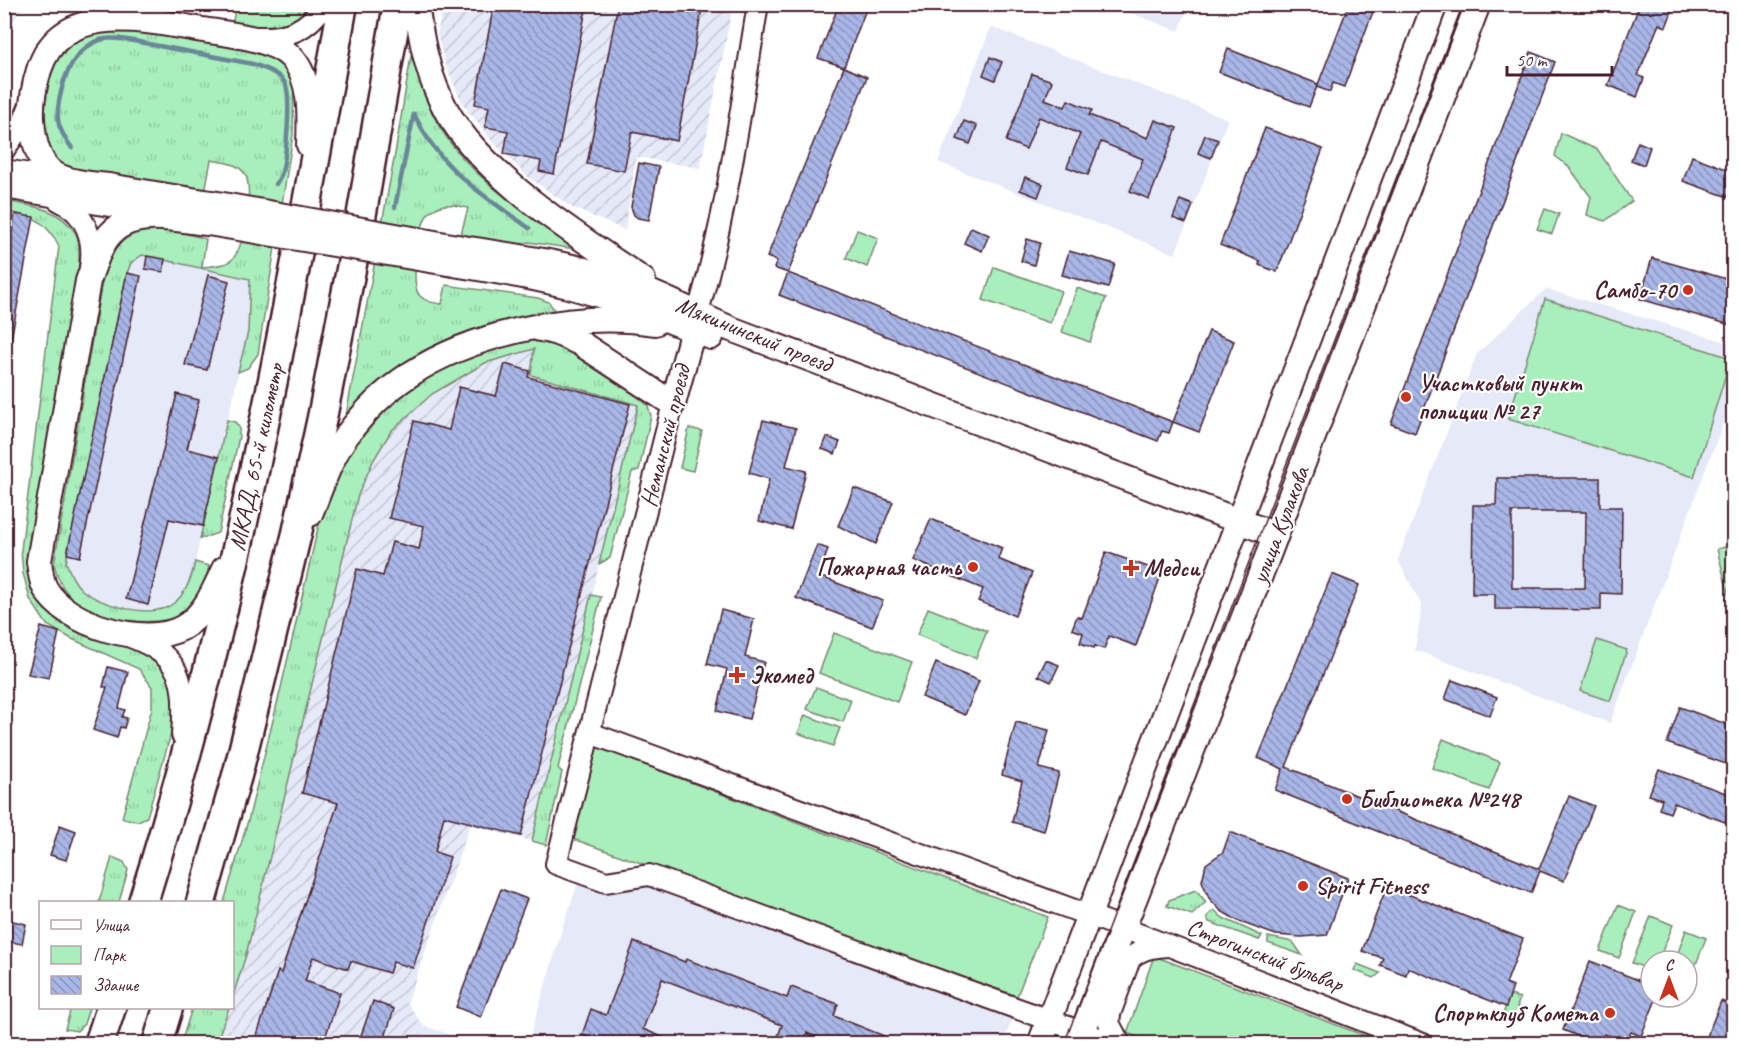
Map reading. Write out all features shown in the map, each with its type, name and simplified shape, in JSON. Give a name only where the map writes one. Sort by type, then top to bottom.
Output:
[{"type":"highway","name":"МКАД, 65-й километр","points":[[144,901],[179,780],[214,645],[269,407],[343,4]]},
{"type":"highway","points":[[202,901],[238,772],[322,418],[361,218],[398,4]]},
{"type":"highway","points":[[99,1044],[111,1009]]},
{"type":"highway","points":[[157,1044],[168,1009]]},
{"type":"main road","points":[[416,4],[422,45],[440,99],[459,130],[478,153],[503,177],[616,270],[689,316]]},
{"type":"main road","name":"улица Кулакова","points":[[1040,1044],[1435,4]]},
{"type":"main road","name":"улица Кулакова","points":[[1081,1038],[1273,543],[1478,4]]},
{"type":"main road","points":[[210,213],[55,174],[42,161],[35,146],[31,102],[41,61],[58,34],[88,19],[123,17],[238,36],[279,48],[292,58],[303,75],[308,99],[310,130],[307,208]]},
{"type":"main road","points":[[210,213],[134,220],[119,226],[107,237],[88,281],[39,561],[45,588],[54,600],[69,613],[87,622],[117,632],[145,635],[164,634],[182,628],[195,618],[209,602],[241,527]]},
{"type":"main road","name":"Мякининский проезд","points":[[210,213],[455,256],[588,291],[628,304],[689,316],[731,329],[1273,543]]},
{"type":"main road","name":"Мякининский проезд","points":[[455,256],[546,261],[616,270]]},
{"type":"main road","points":[[588,291],[611,291],[616,288],[616,270]]},
{"type":"main road","points":[[289,563],[345,437],[366,411],[410,374],[476,343],[525,329],[571,321],[597,319],[651,323],[689,316]]},
{"type":"main road","name":"Неманский проезд","points":[[673,404],[689,316]]},
{"type":"main road","points":[[525,329],[547,330],[567,336],[673,404]]},
{"type":"street","points":[[238,36],[282,36],[299,30],[315,19],[325,4]]},
{"type":"street","name":"Неманский проезд","points":[[689,316],[711,267],[738,128],[758,4]]},
{"type":"street","points":[[4,150],[22,125],[31,102]]},
{"type":"street","points":[[4,170],[78,181]]},
{"type":"street","points":[[4,188],[210,213]]},
{"type":"street","points":[[39,194],[61,201],[75,210],[84,220],[90,235],[92,255],[88,281]]},
{"type":"street","name":"Неманский проезд","points":[[673,404],[556,864],[606,882],[649,875],[1049,1019]]},
{"type":"street","points":[[117,632],[144,642],[160,652],[179,675],[184,694],[179,780]]},
{"type":"street","name":"Строгинский бульвар","points":[[590,733],[1123,928],[1423,1044]]},
{"type":"street","points":[[1120,1044],[1109,1023],[1110,1014],[1130,959],[1136,952],[1144,949],[1169,946]]},
{"type":"street","points":[[1049,1019],[1081,1038],[1114,1044]]},
{"type":"shaded area","points":[[5,4],[26,5],[18,13],[5,37]]},
{"type":"shaded area","points":[[1189,4],[1179,31],[1109,5]]},
{"type":"shaded area","points":[[443,5],[733,5],[700,168],[636,157],[625,230],[571,207],[527,176],[493,142],[463,104],[446,67],[437,34]]},
{"type":"shaded area","points":[[991,27],[1228,119],[1175,254],[938,162]]},
{"type":"shaded area","points":[[5,211],[34,217],[5,374]]},
{"type":"shaded area","points":[[141,255],[251,279],[248,332],[191,579],[174,603],[159,609],[137,610],[113,606],[95,599],[81,589],[71,575],[66,562],[127,273],[131,263]]},
{"type":"shaded area","points":[[1546,289],[1733,344],[1733,397],[1610,723],[1415,650],[1422,606],[1398,560],[1477,354]]},
{"type":"shaded area","points":[[534,349],[531,375],[638,405],[532,841],[470,825],[407,1003],[424,1026],[417,1043],[216,1044],[229,1009],[234,1009],[234,993],[246,955],[358,495],[373,461],[391,431],[432,394],[485,363]]},
{"type":"shaded area","points":[[580,878],[648,879],[1014,1015],[1003,1043],[528,1044],[563,926]]},
{"type":"shaded area","points":[[424,1026],[477,1043],[417,1043]]},
{"type":"green space","points":[[236,5],[315,5],[294,23],[271,29],[232,25]]},
{"type":"green space","points":[[98,24],[254,48],[273,55],[294,76],[293,135],[258,354],[248,368],[238,372],[248,332],[250,279],[142,255],[131,263],[127,273],[66,562],[77,584],[91,596],[114,606],[141,611],[165,608],[174,603],[186,589],[195,562],[209,566],[201,593],[192,608],[181,615],[152,621],[118,619],[102,615],[78,603],[65,590],[54,564],[107,254],[111,255],[131,235],[154,229],[206,239],[202,267],[229,262],[240,247],[248,206],[248,181],[238,167],[211,160],[204,197],[80,176],[48,158],[40,123],[49,69],[58,53]]},
{"type":"green space","points":[[411,56],[432,112],[454,147],[502,195],[575,249],[529,242],[513,246],[461,234],[468,208],[448,205],[431,211],[421,230],[416,255],[415,280],[422,298],[442,304],[446,285],[538,298],[549,302],[558,316],[521,321],[344,426],[395,154]]},
{"type":"green space","points":[[1561,133],[1598,150],[1632,201],[1605,221],[1587,215],[1591,197],[1569,167],[1555,156]]},
{"type":"green space","points":[[4,201],[35,206],[54,213],[70,225],[79,245],[76,306],[38,591],[141,648],[172,676],[175,720],[147,817],[138,821],[122,818],[152,708],[152,687],[139,669],[72,639],[47,625],[30,599],[23,573],[21,550],[59,246],[43,224],[37,220],[5,211]]},
{"type":"green space","points":[[1545,209],[1559,214],[1552,234],[1537,229]]},
{"type":"green space","points":[[857,230],[878,238],[867,267],[846,258]]},
{"type":"green space","points":[[994,267],[1061,291],[1050,323],[983,300]]},
{"type":"green space","points":[[1077,288],[1106,298],[1090,342],[1062,332]]},
{"type":"green space","points":[[1545,299],[1731,358],[1694,477],[1508,419]]},
{"type":"green space","points":[[526,337],[559,345],[641,399],[648,406],[651,416],[639,470],[632,472],[610,558],[599,564],[638,405],[531,375],[534,349],[485,363],[432,394],[391,431],[373,461],[358,495],[246,955],[234,993],[234,901],[224,901],[249,817],[324,506],[357,433],[384,403],[440,365]]},
{"type":"green space","points":[[227,420],[235,422],[239,427],[239,437],[218,533],[200,539]]},
{"type":"green space","points":[[689,428],[702,431],[693,471],[680,468]]},
{"type":"green space","points":[[1733,545],[1733,595],[1729,596],[1717,549]]},
{"type":"green space","points":[[591,595],[601,597],[558,768],[562,772],[546,845],[532,841]]},
{"type":"green space","points":[[928,608],[987,631],[976,658],[917,635]]},
{"type":"green space","points":[[834,633],[912,662],[897,702],[819,673]]},
{"type":"green space","points":[[1597,640],[1627,650],[1610,701],[1580,691]]},
{"type":"green space","points":[[816,687],[851,700],[843,722],[807,709]]},
{"type":"green space","points":[[805,715],[840,728],[833,746],[798,733]]},
{"type":"green space","points":[[1443,739],[1500,762],[1489,790],[1432,768]]},
{"type":"green space","points":[[597,747],[1048,917],[1017,996],[573,839]]},
{"type":"green space","points":[[112,857],[124,862],[128,870],[119,901],[99,901]]},
{"type":"green space","points":[[1196,890],[1206,902],[1192,915],[1167,906],[1169,900]]},
{"type":"green space","points":[[1618,905],[1636,912],[1619,958],[1600,951]]},
{"type":"green space","points":[[1214,910],[1223,918],[1262,936],[1259,940],[1209,922],[1207,917]]},
{"type":"green space","points":[[1651,916],[1673,925],[1663,949],[1639,949],[1639,966],[1632,963]]},
{"type":"green space","points":[[1686,930],[1706,938],[1699,957],[1699,949],[1679,949]]},
{"type":"green space","points":[[1268,937],[1293,942],[1302,955],[1268,943]]},
{"type":"green space","points":[[1154,956],[1384,1043],[1155,1044],[1127,1033]]},
{"type":"green space","points":[[1357,964],[1380,973],[1374,978],[1354,970]]},
{"type":"green space","points":[[1510,995],[1520,998],[1517,1007],[1526,1011],[1522,1021],[1503,1014]]},
{"type":"green space","points":[[71,1009],[89,1009],[84,1024],[77,1031],[65,1029]]},
{"type":"green space","points":[[192,1009],[229,1009],[216,1043],[181,1043]]},
{"type":"building","points":[[494,4],[587,4],[554,174],[539,171],[541,161],[504,154],[508,131],[485,127],[489,107],[475,104]]},
{"type":"building","points":[[618,4],[703,4],[677,141],[632,132],[624,171],[587,164]]},
{"type":"building","points":[[839,4],[868,4],[844,67],[818,58]]},
{"type":"building","points":[[1349,4],[1376,4],[1344,87],[1333,83],[1330,92],[1317,87]]},
{"type":"building","points":[[1640,4],[1662,4],[1673,9],[1666,27],[1659,24],[1638,75],[1644,78],[1637,97],[1608,85]]},
{"type":"building","points":[[1228,49],[1318,84],[1309,107],[1219,72]]},
{"type":"building","points":[[1531,52],[1555,62],[1415,433],[1391,424]]},
{"type":"building","points":[[990,57],[1002,62],[995,80],[983,75]]},
{"type":"building","points":[[844,67],[867,77],[788,273],[774,268],[777,261],[767,257]]},
{"type":"building","points":[[1032,74],[1052,81],[1045,99],[1065,107],[1068,100],[1092,110],[1089,115],[1148,138],[1155,120],[1177,128],[1149,199],[1130,191],[1143,159],[1101,142],[1088,175],[1067,167],[1080,134],[1039,117],[1026,149],[1006,141]]},
{"type":"building","points":[[964,121],[977,126],[970,144],[957,139]]},
{"type":"building","points":[[1265,128],[1323,149],[1277,272],[1259,265],[1260,261],[1220,245]]},
{"type":"building","points":[[1205,135],[1218,140],[1211,158],[1198,153]]},
{"type":"building","points":[[1638,142],[1650,147],[1644,165],[1631,160]]},
{"type":"building","points":[[1692,156],[1734,172],[1734,183],[1728,197],[1683,181]]},
{"type":"building","points":[[639,163],[659,167],[649,220],[638,218],[631,207]]},
{"type":"building","points":[[1025,177],[1043,184],[1038,197],[1020,190]]},
{"type":"building","points":[[1180,200],[1193,205],[1186,223],[1173,218]]},
{"type":"building","points":[[15,214],[34,217],[10,345],[4,344],[4,273]]},
{"type":"building","points":[[971,227],[989,235],[982,251],[964,243]]},
{"type":"building","points":[[1027,239],[1040,243],[1034,265],[1021,261]]},
{"type":"building","points":[[1069,251],[1115,264],[1108,288],[1062,275]]},
{"type":"building","points":[[147,256],[165,259],[163,272],[145,269]]},
{"type":"building","name":"Самбо-70","points":[[1652,258],[1734,281],[1734,326],[1640,299]]},
{"type":"building","points":[[127,273],[141,276],[80,557],[67,554]]},
{"type":"building","points":[[788,273],[1173,422],[1169,433],[1162,431],[1158,441],[779,295]]},
{"type":"building","points":[[208,275],[229,281],[207,370],[185,365]]},
{"type":"building","points":[[1209,331],[1234,341],[1199,432],[1173,422]]},
{"type":"building","points":[[505,364],[530,371],[528,377],[630,404],[521,836],[444,816],[435,852],[450,857],[413,968],[393,962],[389,973],[351,961],[348,969],[313,957],[305,981],[340,993],[323,1044],[254,1044],[278,971],[281,973],[338,803],[302,793],[357,569],[383,576],[392,542],[419,549],[424,526],[389,518],[414,421],[449,430],[459,387],[496,396]]},
{"type":"building","points":[[177,394],[199,400],[187,449],[219,457],[203,526],[169,519],[148,605],[126,599]]},
{"type":"building","points":[[763,420],[796,428],[786,466],[806,471],[791,529],[759,521],[769,479],[749,473]]},
{"type":"building","points":[[827,437],[840,442],[835,454],[822,449]]},
{"type":"building","points":[[1497,478],[1600,478],[1600,507],[1622,507],[1621,594],[1601,593],[1601,610],[1495,609],[1495,594],[1472,594],[1473,505],[1496,505]],"holes":[[[1512,512],[1586,512],[1585,588],[1512,588]]]},
{"type":"building","points":[[854,488],[893,502],[876,544],[838,526]]},
{"type":"building","name":"Пожарная часть","points":[[931,519],[1002,548],[998,559],[1032,573],[1015,616],[978,601],[983,589],[913,560]]},
{"type":"building","points":[[817,545],[828,549],[819,576],[883,601],[872,627],[796,598]]},
{"type":"building","points":[[1106,552],[1162,572],[1136,646],[1109,636],[1104,649],[1095,646],[1094,648],[1080,643],[1083,633],[1072,629],[1077,616],[1082,618]]},
{"type":"building","points":[[1332,574],[1359,585],[1286,767],[1539,869],[1569,796],[1594,806],[1564,881],[1540,871],[1531,893],[1275,790],[1283,769],[1258,758]]},
{"type":"building","points":[[721,610],[754,619],[745,657],[764,662],[749,719],[717,711],[727,669],[707,664]]},
{"type":"building","points":[[41,627],[59,632],[49,678],[28,674]]},
{"type":"building","points":[[1046,660],[1059,665],[1051,682],[1038,676]]},
{"type":"building","points":[[936,663],[979,681],[965,715],[922,697]]},
{"type":"building","points":[[108,667],[128,672],[119,708],[125,710],[122,717],[127,718],[124,728],[120,727],[117,738],[93,730],[107,687],[103,687]]},
{"type":"building","points":[[1452,680],[1497,697],[1490,716],[1445,699]]},
{"type":"building","points":[[1680,707],[1734,727],[1734,767],[1667,743]]},
{"type":"building","points":[[1016,722],[1049,730],[1039,768],[1059,773],[1044,831],[1012,822],[1022,781],[1002,775]]},
{"type":"building","points":[[1659,769],[1734,796],[1725,822],[1674,803],[1670,813],[1659,809],[1662,799],[1649,795]]},
{"type":"building","points":[[60,825],[76,831],[66,860],[50,855]]},
{"type":"building","points":[[1230,832],[1348,878],[1327,935],[1301,937],[1276,935],[1240,922],[1221,911],[1209,898],[1202,881],[1206,864],[1223,852]]},
{"type":"building","points":[[1387,886],[1523,939],[1506,984],[1513,987],[1506,1007],[1408,968],[1406,975],[1380,965],[1383,958],[1362,951]]},
{"type":"building","points":[[501,889],[527,899],[481,1017],[456,1007]]},
{"type":"building","points":[[9,920],[26,924],[22,944],[4,941]]},
{"type":"building","points":[[634,942],[685,962],[686,959],[787,998],[791,987],[838,1004],[834,1016],[904,1044],[833,1044],[807,1033],[803,1044],[799,1044],[778,1036],[782,1025],[662,979],[643,1029],[679,1044],[596,1044],[597,1041],[582,1035],[591,1009],[606,1015]]},
{"type":"building","name":"Спортклуб Комета","points":[[1590,961],[1639,980],[1639,1009],[1652,1009],[1641,1036],[1631,1032],[1626,1043],[1604,1034],[1600,1044],[1597,1044],[1563,1030]]},
{"type":"building","points":[[373,1001],[394,1009],[383,1044],[358,1044]]},
{"type":"building","points":[[1721,1001],[1734,1006],[1734,1044],[1704,1044]]},
{"type":"waterway","points":[[72,148],[62,133],[58,120],[58,106],[67,73],[80,53],[93,43],[113,38],[129,40],[253,64],[279,76],[287,90],[288,126],[282,172],[276,184]]},
{"type":"waterway","points":[[395,207],[414,114],[436,151],[463,179],[529,228]]},
{"type":"tram line","points":[[1064,1044],[1463,4]]},
{"type":"place","name":"Самбо-70","points":[[1688,290]]},
{"type":"place","name":"Участковый пункт полиции № 27","points":[[1406,397]]},
{"type":"place","name":"Пожарная часть","points":[[973,567]]},
{"type":"place","name":"Медси","points":[[1131,568]]},
{"type":"place","name":"Экомед","points":[[737,675]]},
{"type":"place","name":"Библиотека №248","points":[[1347,799]]},
{"type":"place","name":"Spirit Fitness","points":[[1303,886]]},
{"type":"place","name":"Спортклуб Комета","points":[[1610,1013]]}]
